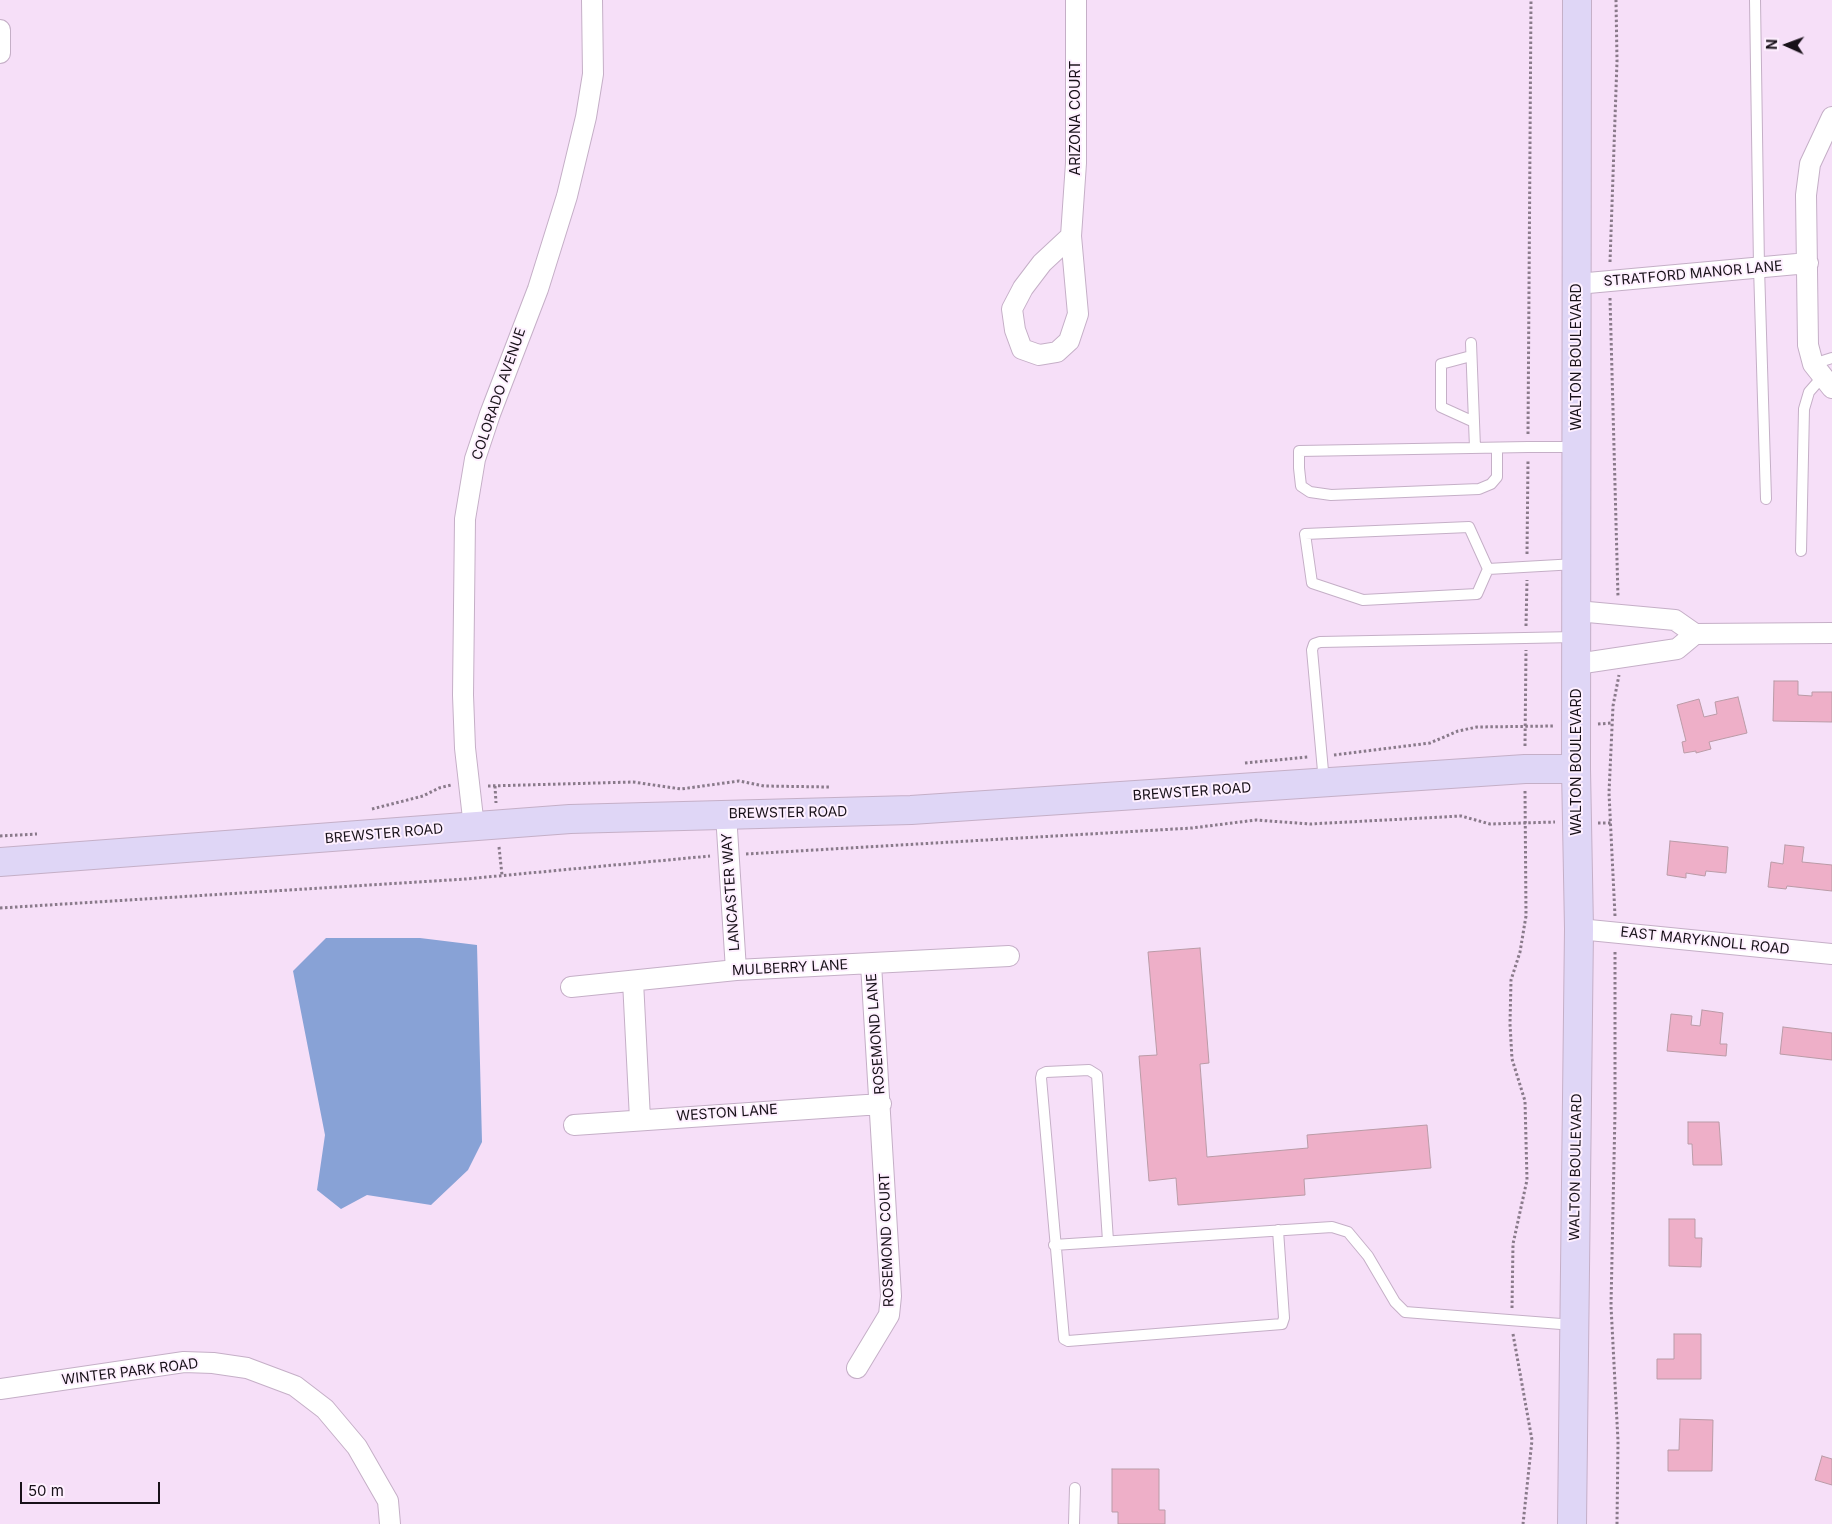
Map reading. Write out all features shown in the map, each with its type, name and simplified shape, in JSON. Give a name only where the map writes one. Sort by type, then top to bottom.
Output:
[{"type":"street","name":"COLORADO AVENUE","points":[[474,827],[463,695],[465,519],[475,459],[490,414],[538,289],[567,196],[586,117],[593,74],[592,0]]},
{"type":"street","name":"ARIZONA COURT","points":[[1071,236],[1042,264],[1023,288],[1012,309],[1015,330],[1022,349],[1039,355],[1057,352],[1068,341],[1078,314],[1071,236],[1076,163],[1076,0]]},
{"type":"street","name":"WALTON BOULEVARD","points":[[1572,1524],[1578,929],[1576,769],[1577,0]]},
{"type":"street","points":[[0,30],[0,53]]},
{"type":"street","points":[[1823,376],[1808,345],[1806,195],[1810,164],[1832,117]]},
{"type":"street","name":"STRATFORD MANOR LANE","points":[[1577,284],[1808,263]]},
{"type":"street","points":[[1577,624],[1619,615],[1675,620],[1695,634],[1832,633]]},
{"type":"street","points":[[1577,664],[1677,649],[1695,634]]},
{"type":"street","name":"BREWSTER ROAD","points":[[0,862],[570,819],[912,810],[1525,769],[1576,769]]},
{"type":"street","name":"LANCASTER WAY","points":[[726,814],[736,970]]},
{"type":"street","name":"EAST MARYKNOLL ROAD","points":[[1578,929],[1832,954]]},
{"type":"street","name":"MULBERRY LANE","points":[[571,987],[736,970],[1009,956]]},
{"type":"street","name":"ROSEMOND LANE","points":[[871,964],[881,1104]]},
{"type":"street","points":[[633,981],[640,1119]]},
{"type":"street","name":"WESTON LANE","points":[[574,1125],[881,1104]]},
{"type":"street","name":"ROSEMOND COURT","points":[[857,1368],[890,1315],[891,1296],[881,1104]]},
{"type":"street","name":"WINTER PARK ROAD","points":[[0,1389],[184,1362],[213,1363],[247,1368],[295,1386],[325,1409],[358,1447],[388,1501],[390,1524]]},
{"type":"lane","points":[[1755,0],[1759,268],[1766,499]]},
{"type":"lane","points":[[1471,343],[1475,448]]},
{"type":"lane","points":[[1472,356],[1441,364],[1441,407],[1474,422]]},
{"type":"lane","points":[[1801,551],[1804,410],[1809,392],[1823,376],[1832,358]]},
{"type":"lane","points":[[1497,448],[1497,477],[1491,484],[1479,489],[1331,495],[1310,492],[1301,486],[1298,451],[1475,448],[1577,447]]},
{"type":"lane","points":[[1469,527],[1488,569],[1477,594],[1363,600],[1312,583],[1305,534],[1469,527]]},
{"type":"lane","points":[[1488,569],[1577,564]]},
{"type":"lane","points":[[1324,783],[1312,650],[1314,644],[1320,642],[1577,624]]},
{"type":"lane","points":[[1108,1241],[1097,1075],[1089,1070],[1046,1072],[1042,1074],[1041,1078],[1054,1245],[1064,1339],[1068,1341],[1282,1324],[1284,1318],[1278,1230]]},
{"type":"lane","points":[[1054,1245],[1332,1227],[1348,1232],[1368,1256],[1395,1302],[1404,1312],[1575,1325]]},
{"type":"lane","points":[[1074,1524],[1075,1488]]},
{"type":"path","points":[[1616,0],[1617,61],[1610,281],[1618,509],[1619,615]]},
{"type":"path","points":[[1617,1524],[1618,1441],[1611,1306],[1615,1112],[1615,932],[1609,793],[1613,706],[1622,658]]},
{"type":"path","points":[[1238,763],[1402,748],[1430,743],[1458,731],[1477,727],[1526,728]]},
{"type":"path","points":[[368,810],[423,796],[450,785],[495,786],[633,782],[681,789],[738,781],[764,786],[833,788]]},
{"type":"path","points":[[0,908],[466,879],[728,855],[1192,828],[1256,820],[1310,824],[1461,816],[1490,824],[1525,822]]},
{"type":"path","points":[[0,836],[46,834]]},
{"type":"water","points":[[326,938],[420,938],[477,945],[482,1142],[468,1170],[431,1205],[367,1195],[341,1209],[317,1190],[325,1135],[293,971]]},
{"type":"building","points":[[1774,681],[1798,681],[1798,695],[1812,696],[1812,692],[1832,692],[1832,722],[1773,721]]},
{"type":"building","points":[[1738,697],[1747,733],[1709,742],[1711,749],[1696,753],[1696,751],[1684,753],[1682,742],[1686,741],[1677,705],[1699,699],[1704,717],[1717,714],[1715,702]]},
{"type":"building","points":[[1670,841],[1728,847],[1726,873],[1706,871],[1705,876],[1686,873],[1686,878],[1667,875]]},
{"type":"building","points":[[1785,845],[1804,847],[1802,862],[1832,865],[1832,891],[1787,886],[1786,889],[1768,887],[1771,862],[1783,864]]},
{"type":"building","points":[[1200,948],[1209,1063],[1200,1064],[1207,1157],[1308,1148],[1307,1135],[1427,1125],[1431,1168],[1304,1179],[1305,1195],[1178,1205],[1176,1178],[1149,1181],[1139,1056],[1157,1055],[1148,952]]},
{"type":"building","points":[[1702,1010],[1723,1013],[1720,1044],[1727,1044],[1726,1056],[1667,1051],[1671,1014],[1692,1016],[1691,1025],[1700,1026]]},
{"type":"building","points":[[1783,1027],[1832,1033],[1832,1060],[1780,1054]]},
{"type":"building","points":[[1688,1122],[1719,1122],[1722,1165],[1693,1165],[1692,1144],[1688,1144]]},
{"type":"building","points":[[1669,1219],[1695,1219],[1695,1238],[1702,1238],[1701,1267],[1669,1266]]},
{"type":"building","points":[[1674,1334],[1701,1334],[1701,1379],[1657,1379],[1657,1359],[1674,1359]]},
{"type":"building","points":[[1680,1419],[1713,1420],[1712,1471],[1668,1471],[1668,1450],[1679,1450]]},
{"type":"building","points":[[1822,1456],[1832,1459],[1832,1485],[1815,1480]]},
{"type":"building","points":[[1112,1469],[1159,1469],[1159,1510],[1165,1510],[1165,1524],[1118,1524],[1118,1512],[1112,1512]]}]
